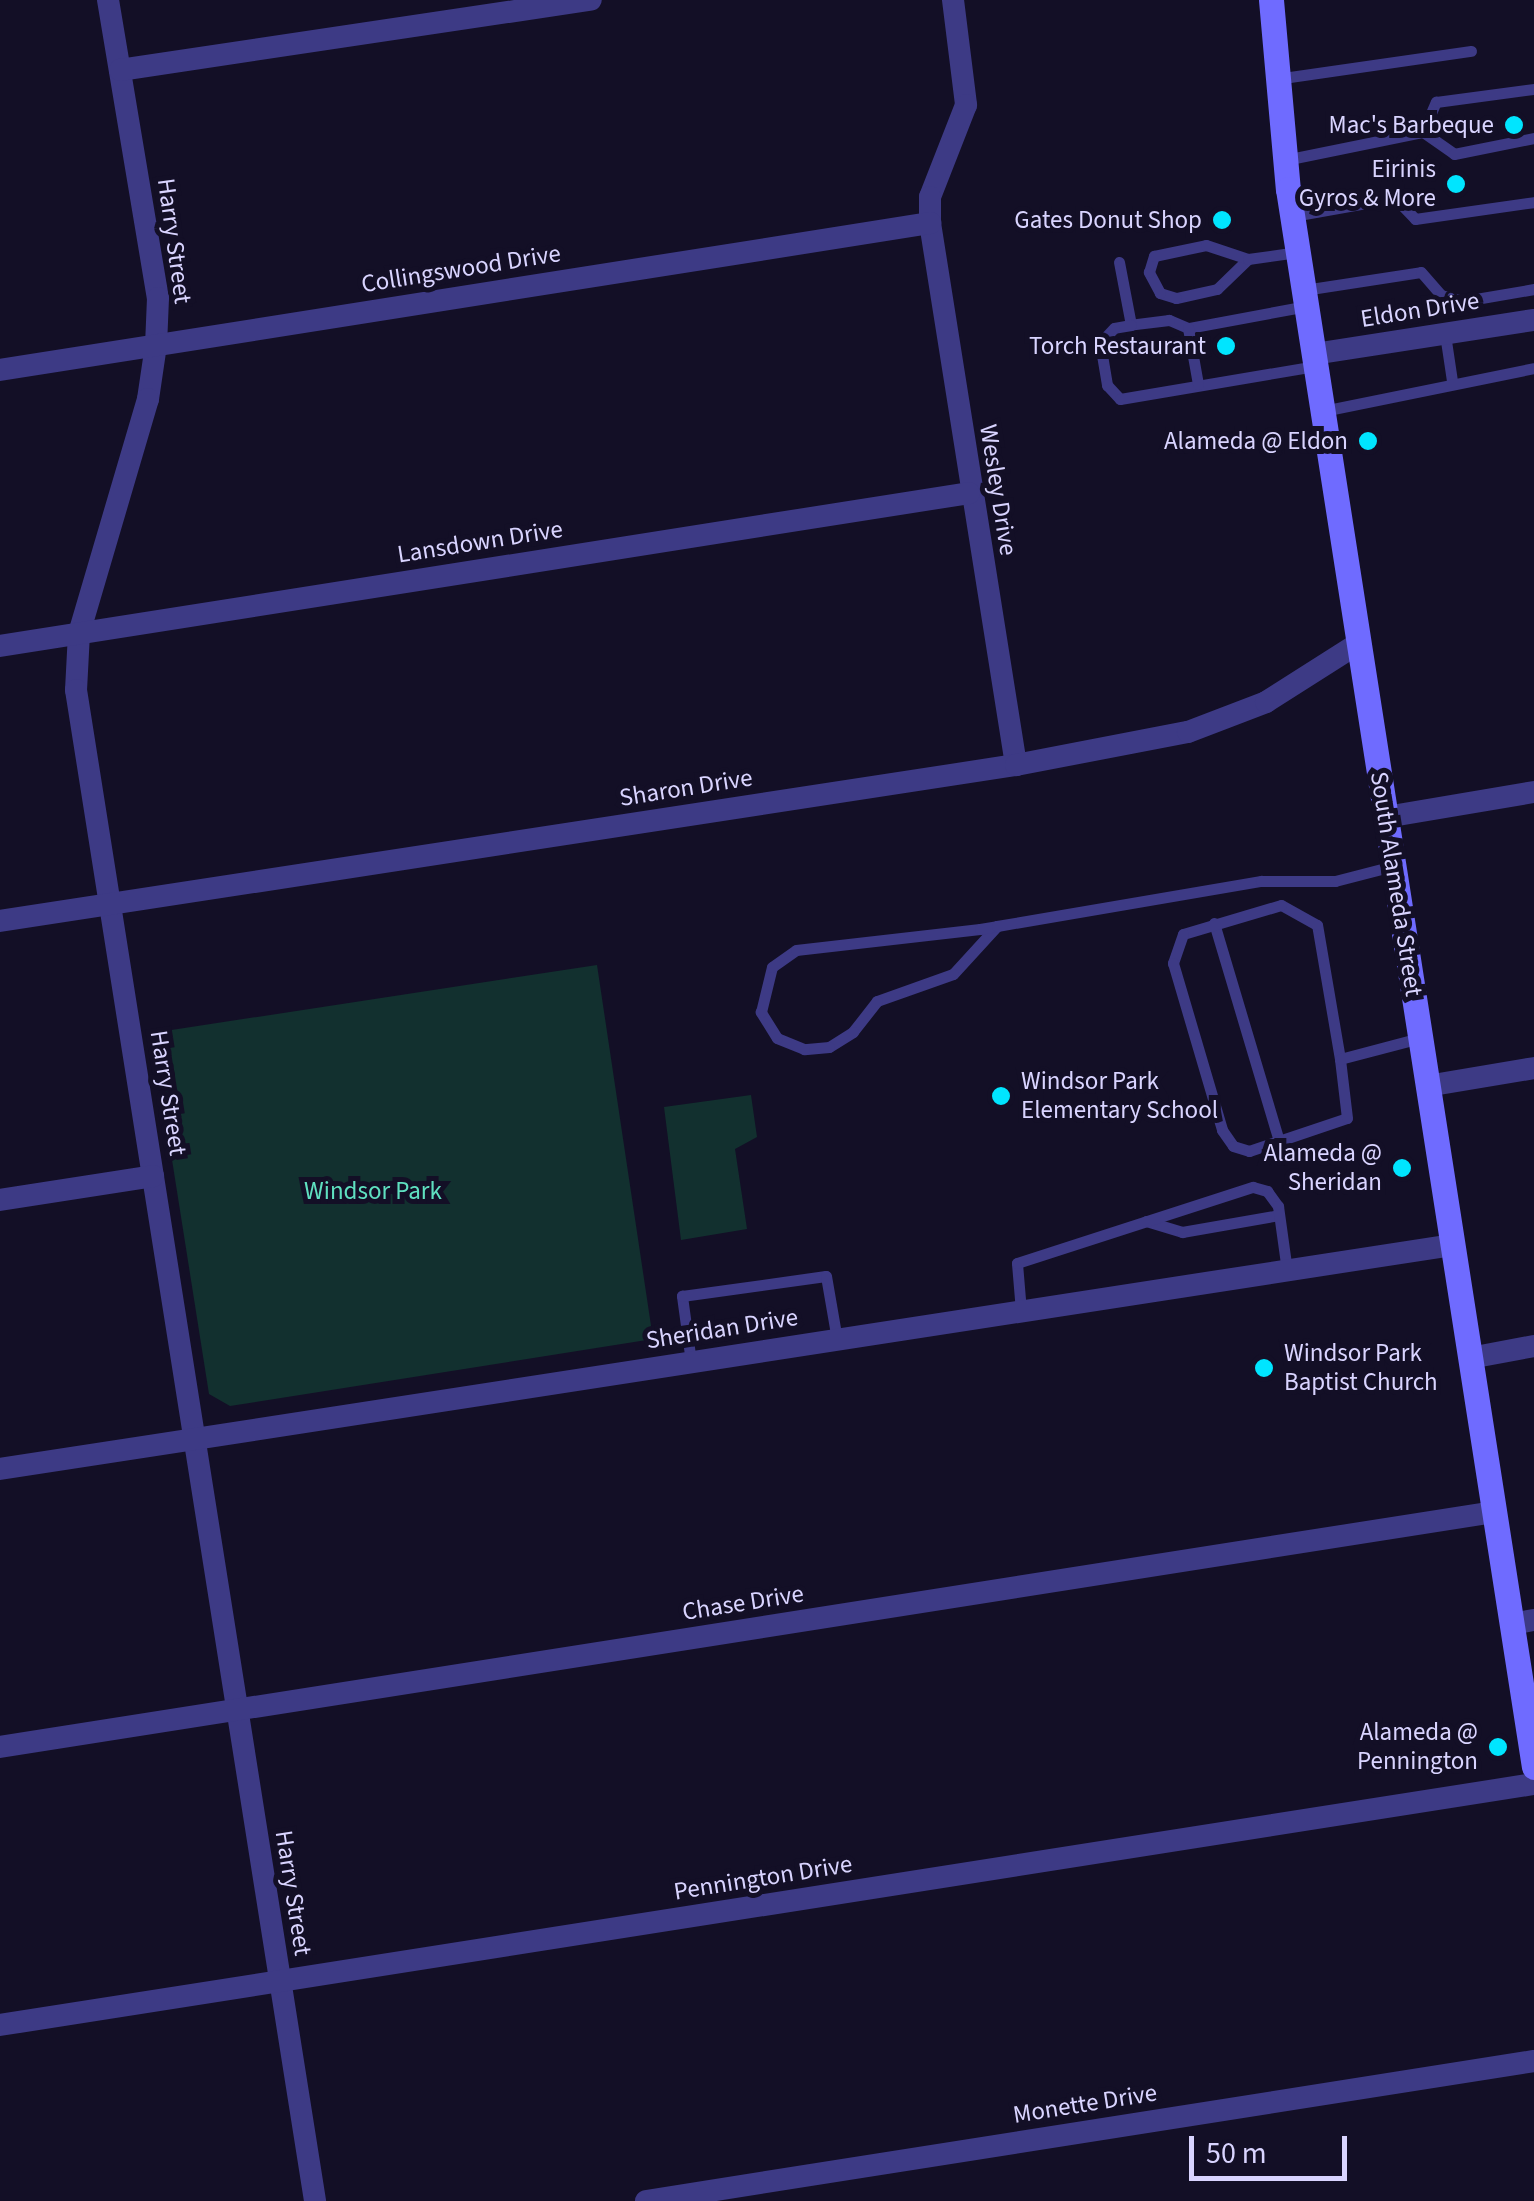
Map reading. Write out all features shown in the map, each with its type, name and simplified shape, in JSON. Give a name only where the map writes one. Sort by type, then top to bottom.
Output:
[{"type":"main road","name":"South Alameda Street","points":[[1271,0],[1285,160],[1358,644],[1494,1512],[1523,1622],[1534,1767]]},
{"type":"street","name":"Harry Street","points":[[108,0],[158,298],[156,345],[148,399],[78,633],[76,690],[315,2201]]},
{"type":"street","points":[[120,70],[591,0]]},
{"type":"street","name":"Wesley Drive","points":[[953,0],[966,105],[930,196],[930,223],[969,493],[1016,765]]},
{"type":"street","name":"Collingswood Drive","points":[[0,370],[930,223]]},
{"type":"street","name":"Eldon Drive","points":[[1315,360],[1534,320]]},
{"type":"street","name":"Lansdown Drive","points":[[0,646],[969,493]]},
{"type":"street","name":"Sharon Drive","points":[[0,921],[1016,765],[1225,721],[1358,644]]},
{"type":"street","points":[[1386,818],[1534,792]]},
{"type":"street","points":[[1428,1086],[1534,1068]]},
{"type":"street","points":[[0,1200],[153,1176]]},
{"type":"street","name":"Sheridan Drive","points":[[0,1469],[1452,1245]]},
{"type":"street","points":[[1470,1358],[1534,1346]]},
{"type":"street","name":"Chase Drive","points":[[0,1747],[1494,1512]]},
{"type":"street","name":"Pennington Drive","points":[[0,2025],[1534,1784]]},
{"type":"street","name":"Monette Drive","points":[[646,2201],[1534,2061]]},
{"type":"lane","points":[[1276,79],[1471,51]]},
{"type":"lane","points":[[1423,132],[1436,102],[1534,90]]},
{"type":"lane","points":[[1285,160],[1423,132],[1454,154],[1534,138]]},
{"type":"lane","points":[[1293,216],[1395,198],[1415,219],[1534,202]]},
{"type":"lane","points":[[1248,260],[1217,289],[1176,298],[1151,284],[1154,256],[1206,244],[1248,260],[1298,252]]},
{"type":"lane","points":[[1119,262],[1131,325]]},
{"type":"lane","points":[[1315,360],[1137,400],[1113,393],[1100,343],[1114,328],[1169,320],[1188,328],[1421,272],[1442,295],[1464,301],[1534,290]]},
{"type":"lane","points":[[1169,320],[1176,298]]},
{"type":"lane","points":[[1188,328],[1198,384]]},
{"type":"lane","points":[[1445,334],[1452,381]]},
{"type":"lane","points":[[1323,412],[1398,401],[1452,381],[1534,368]]},
{"type":"lane","points":[[997,926],[979,952],[953,974],[876,1002],[852,1032],[829,1047],[804,1050],[777,1038],[761,1012],[772,967],[796,950],[997,926],[1261,881],[1335,881],[1393,866]]},
{"type":"lane","points":[[1281,906],[1317,924],[1347,1118],[1249,1151],[1233,1146],[1222,1130],[1174,962],[1183,934],[1214,923],[1281,906]]},
{"type":"lane","points":[[1214,923],[1279,1141]]},
{"type":"lane","points":[[1340,1059],[1420,1038]]},
{"type":"lane","points":[[1021,1311],[1017,1263],[1254,1187],[1267,1191],[1279,1215],[1286,1271]]},
{"type":"lane","points":[[1144,1220],[1182,1232],[1279,1215]]},
{"type":"lane","points":[[691,1362],[682,1296],[826,1276],[837,1340]]},
{"type":"green space","name":"Windsor Park","points":[[597,965],[653,1339],[230,1406],[209,1394],[152,1033]]},
{"type":"green space","points":[[751,1095],[757,1137],[735,1149],[747,1229],[681,1240],[664,1107]]},
{"type":"place","name":"Mac's Barbeque","points":[[1514,125]]},
{"type":"place","name":"Eirinis Gyros & More","points":[[1456,184]]},
{"type":"place","name":"Gates Donut Shop","points":[[1222,220]]},
{"type":"place","name":"Torch Restaurant","points":[[1226,346]]},
{"type":"place","name":"Alameda @ Eldon","points":[[1368,441]]},
{"type":"place","name":"Windsor Park Elementary School","points":[[1001,1096]]},
{"type":"place","name":"Alameda @ Sheridan","points":[[1402,1168]]},
{"type":"place","name":"Windsor Park Baptist Church","points":[[1264,1368]]},
{"type":"place","name":"Alameda @ Pennington","points":[[1498,1747]]}]
